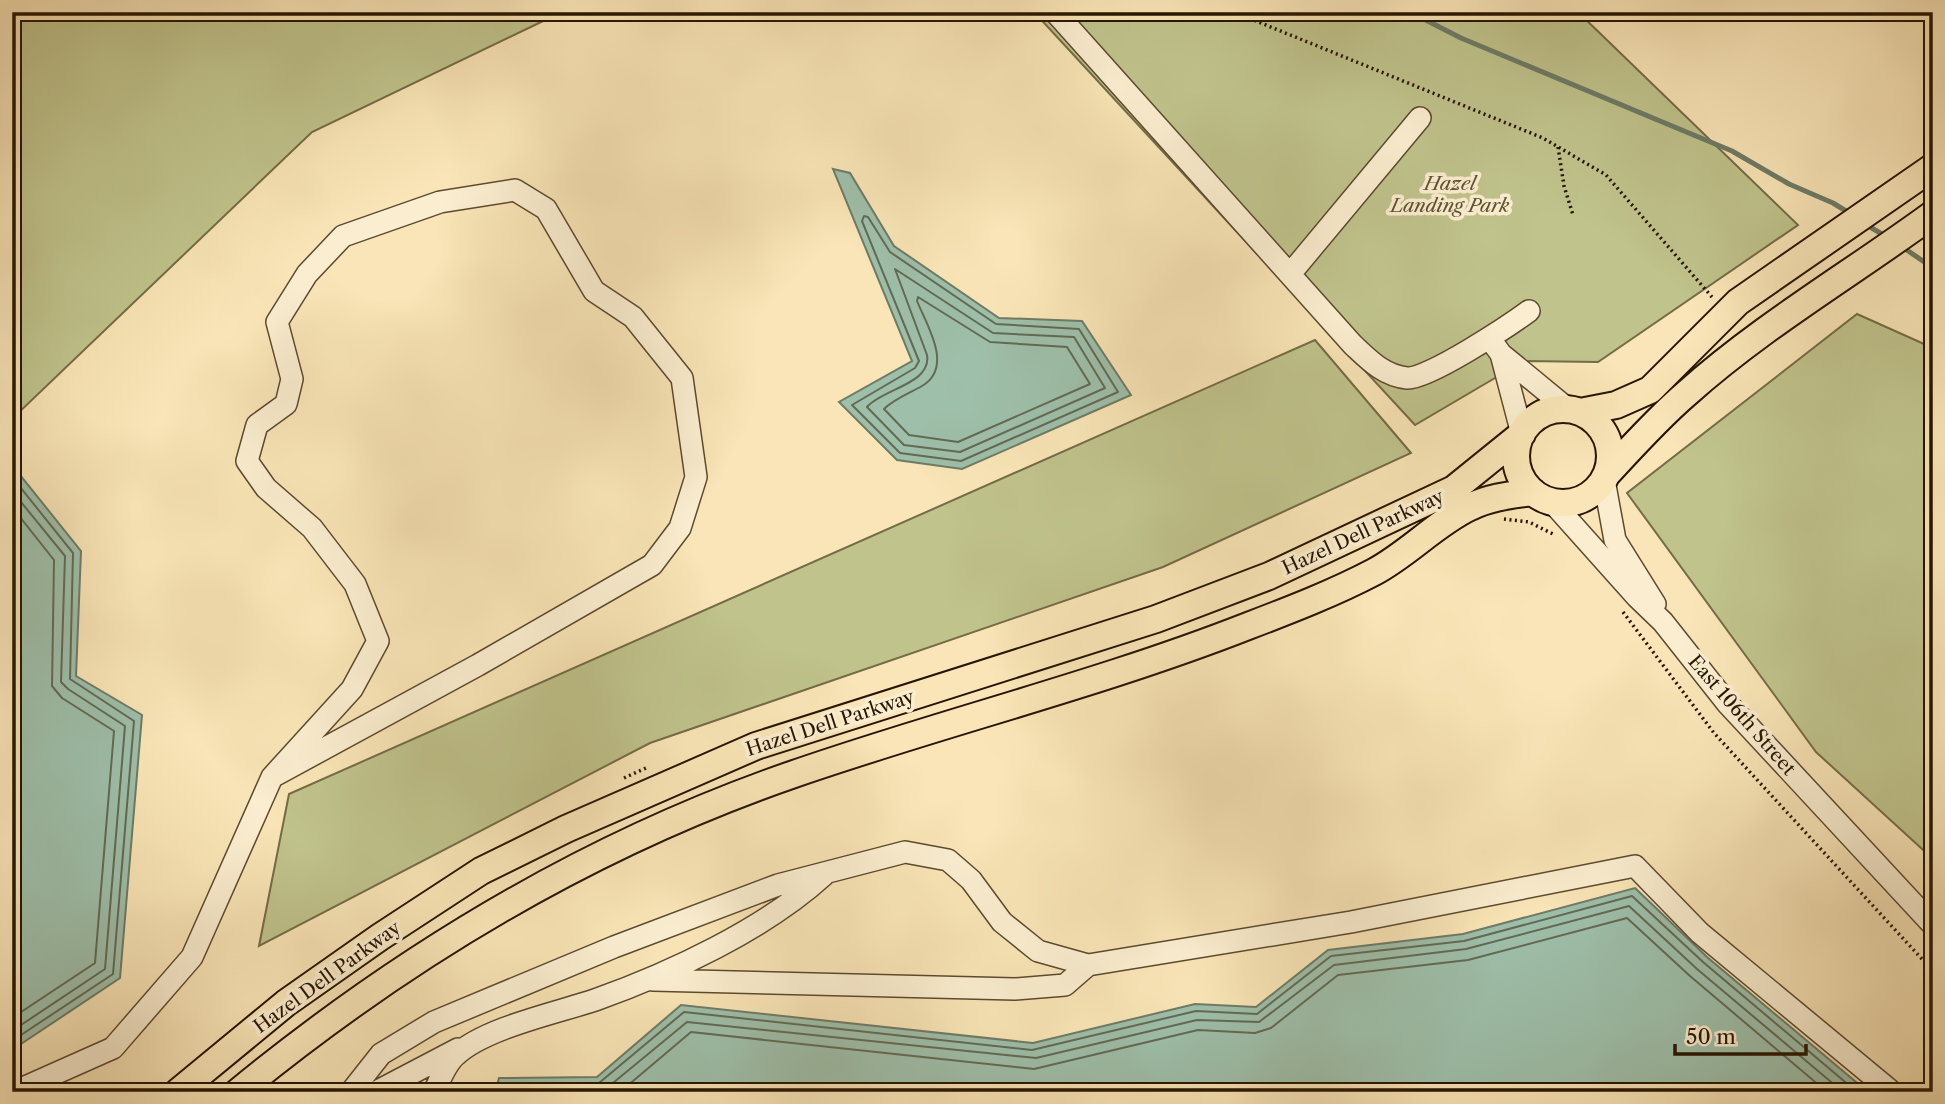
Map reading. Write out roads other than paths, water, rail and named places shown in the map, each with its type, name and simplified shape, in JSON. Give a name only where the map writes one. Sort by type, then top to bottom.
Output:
[{"type":"main road","points":[[1574,411],[1616,405],[1650,390],[1738,302],[1933,167]]},
{"type":"main road","points":[[1606,477],[1611,453],[1604,433],[1590,417],[1557,409],[1538,416],[1522,433],[1517,449],[1517,465],[1522,480],[1543,498],[1577,502],[1597,490],[1606,477],[1684,395],[1716,368],[1767,329],[1929,217]]},
{"type":"main road","name":"Hazel Dell Parkway","points":[[178,1092],[286,1003],[380,937],[481,871],[566,829],[756,746],[1146,622],[1269,576],[1454,489],[1522,433]]},
{"type":"main road","name":"Hazel Dell Parkway","points":[[238,1092],[328,1021],[456,934],[635,839],[792,774],[1160,658],[1251,625],[1376,571],[1466,508],[1504,495],[1543,498]]},
{"type":"street","points":[[1055,12],[1353,345],[1388,374],[1410,379],[1495,346],[1529,311]]},
{"type":"street","points":[[1290,274],[1420,118]]},
{"type":"street","points":[[44,1092],[113,1048],[192,957],[272,777],[352,689],[378,641],[355,584],[312,528],[266,488],[247,461],[257,425],[286,404],[292,379],[278,322],[307,274],[343,236],[440,202],[514,190],[545,209],[594,291],[632,317],[682,378],[696,477],[680,528],[652,565],[478,665],[272,777]]},
{"type":"street","points":[[1495,346],[1574,411]]},
{"type":"street","points":[[1495,346],[1522,433]]},
{"type":"street","points":[[1606,477],[1615,540],[1649,593],[1663,622]]},
{"type":"street","name":"East 106th Street","points":[[1543,498],[1663,622],[1727,703],[1933,925]]},
{"type":"street","points":[[351,1092],[381,1054],[434,1022],[626,942],[778,886],[905,852],[948,860],[971,880],[1002,922],[1038,951],[1088,965],[1351,922],[1635,866],[1700,933],[1892,1092]]},
{"type":"street","points":[[376,1092],[479,1038],[679,966],[797,900],[827,872]]},
{"type":"street","points":[[645,980],[1015,989],[1065,985],[1088,965]]},
{"type":"street","points":[[434,1092],[454,1056],[479,1038]]},
{"type":"street","points":[[14,1092],[113,1048]]},
{"type":"water","points":[[833,169],[850,173],[894,246],[999,318],[1082,321],[1131,395],[962,469],[897,460],[839,402],[912,361]]},
{"type":"water","points":[[12,465],[81,551],[76,676],[142,715],[120,978],[12,1050]]},
{"type":"water","points":[[1635,888],[1707,957],[1868,1092],[495,1092],[499,1078],[597,1077],[681,1005],[1033,1043],[1195,1004],[1256,1007],[1328,950],[1463,934]]},
{"type":"waterway","points":[[1410,12],[1461,38],[1732,151],[1789,184],[1851,214]]},
{"type":"waterway","points":[[1865,224],[1887,237]]},
{"type":"waterway","points":[[1901,246],[1933,268]]},
{"type":"park label","name":"Hazel Landing Park","points":[[1450,194]]}]
